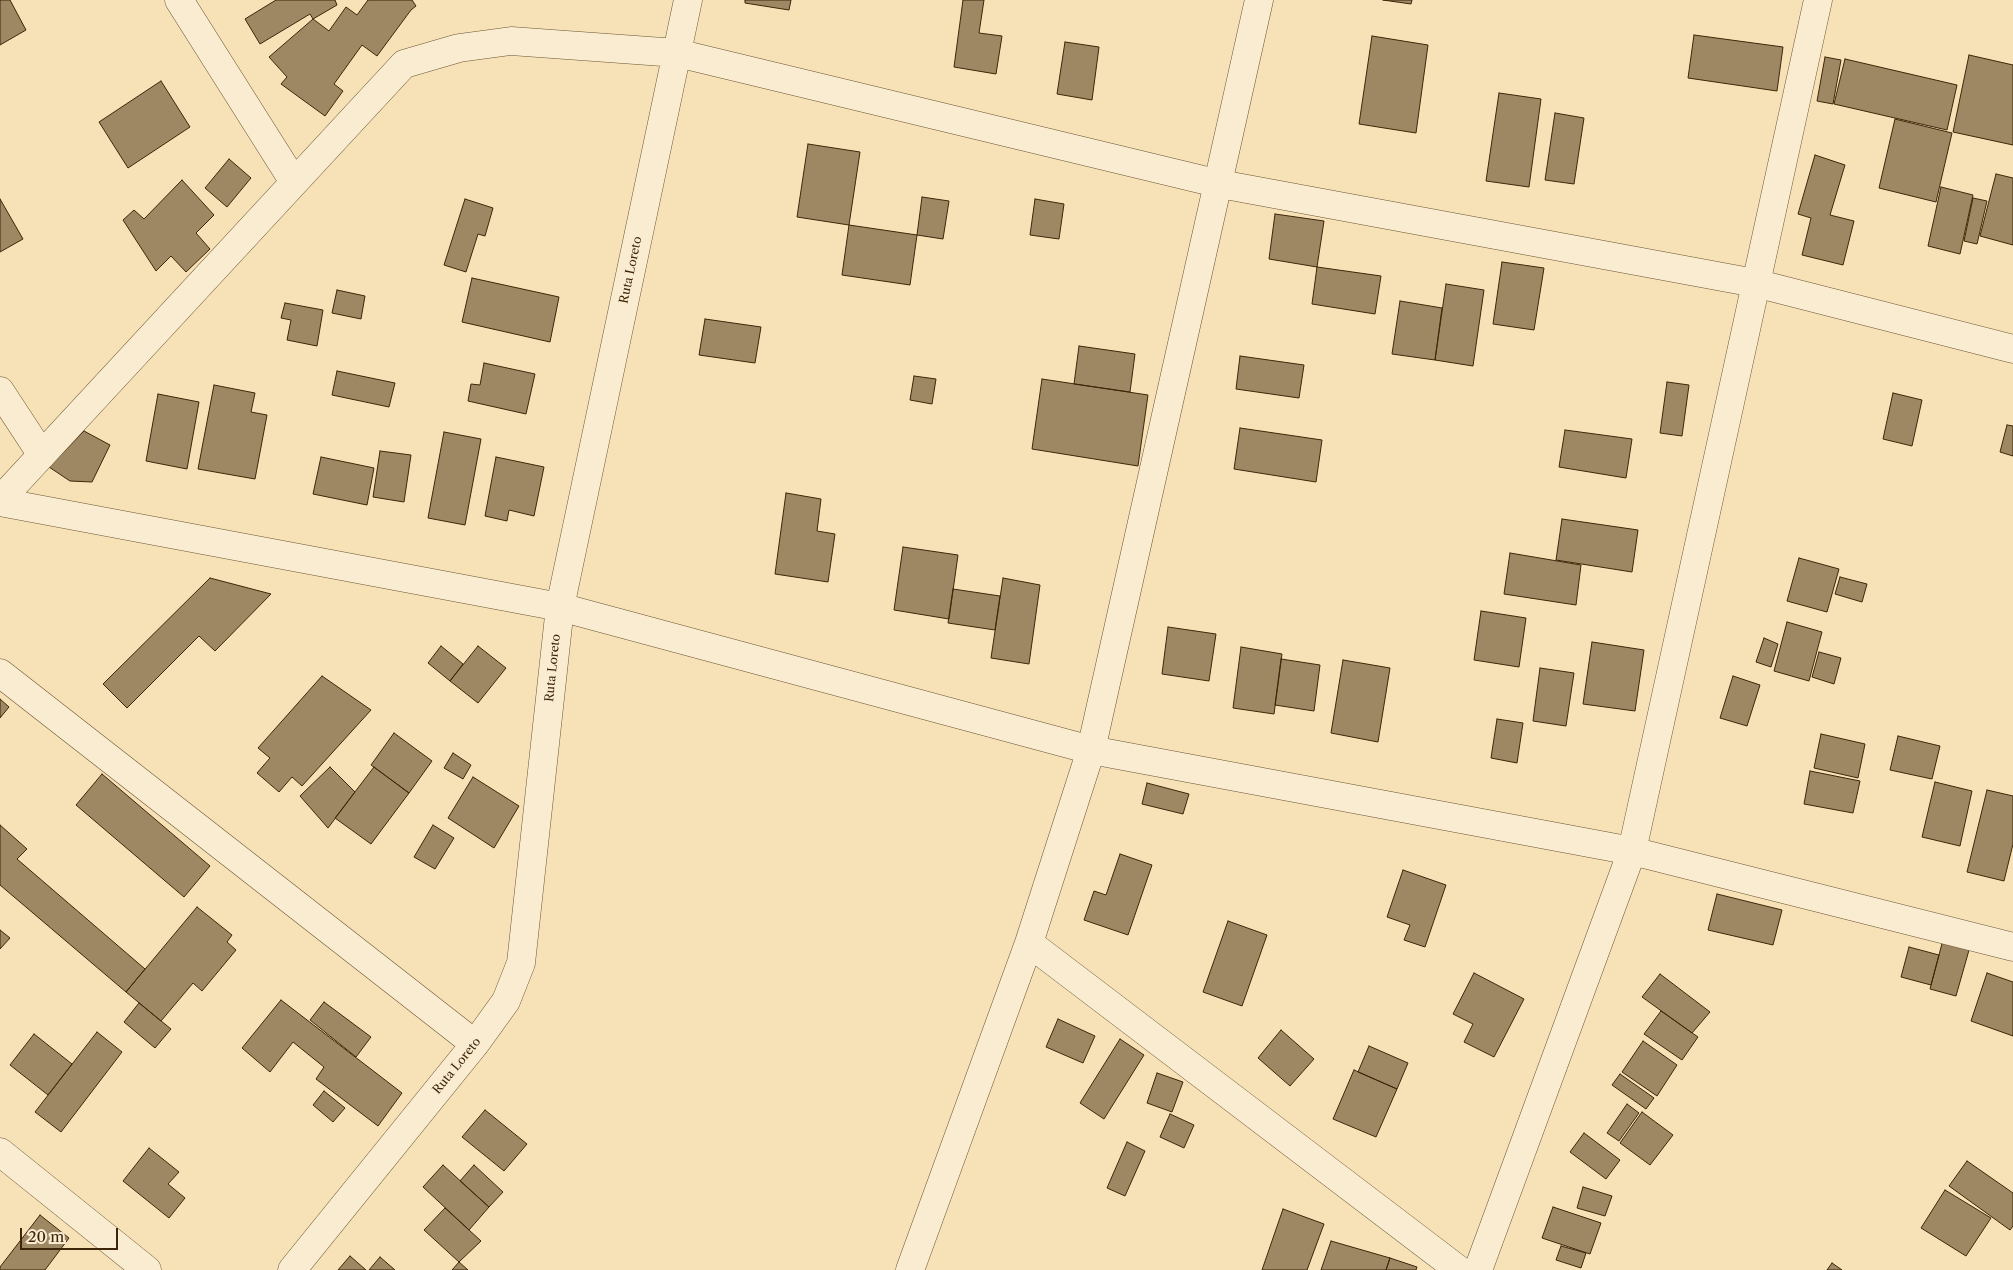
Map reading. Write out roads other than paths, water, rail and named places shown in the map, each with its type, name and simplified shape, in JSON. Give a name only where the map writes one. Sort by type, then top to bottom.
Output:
[{"type":"street","points":[[179,0],[294,182]]},
{"type":"street","name":"Ruta Loreto","points":[[292,1270],[475,1044],[506,1001],[521,963],[560,607],[688,0]]},
{"type":"street","points":[[910,1270],[1029,943],[1091,750],[1220,184],[1259,0]]},
{"type":"street","points":[[1478,1270],[1632,851],[1818,0]]},
{"type":"street","points":[[0,501],[404,64],[458,48],[511,41],[677,53],[1220,184],[1756,283],[2013,349]]},
{"type":"street","points":[[0,391],[42,455]]},
{"type":"street","points":[[0,501],[560,607],[1091,750],[1632,851],[2013,947]]},
{"type":"street","points":[[0,672],[475,1044]]},
{"type":"street","points":[[1029,943],[1459,1270]]},
{"type":"street","points":[[0,1152],[148,1270]]}]
